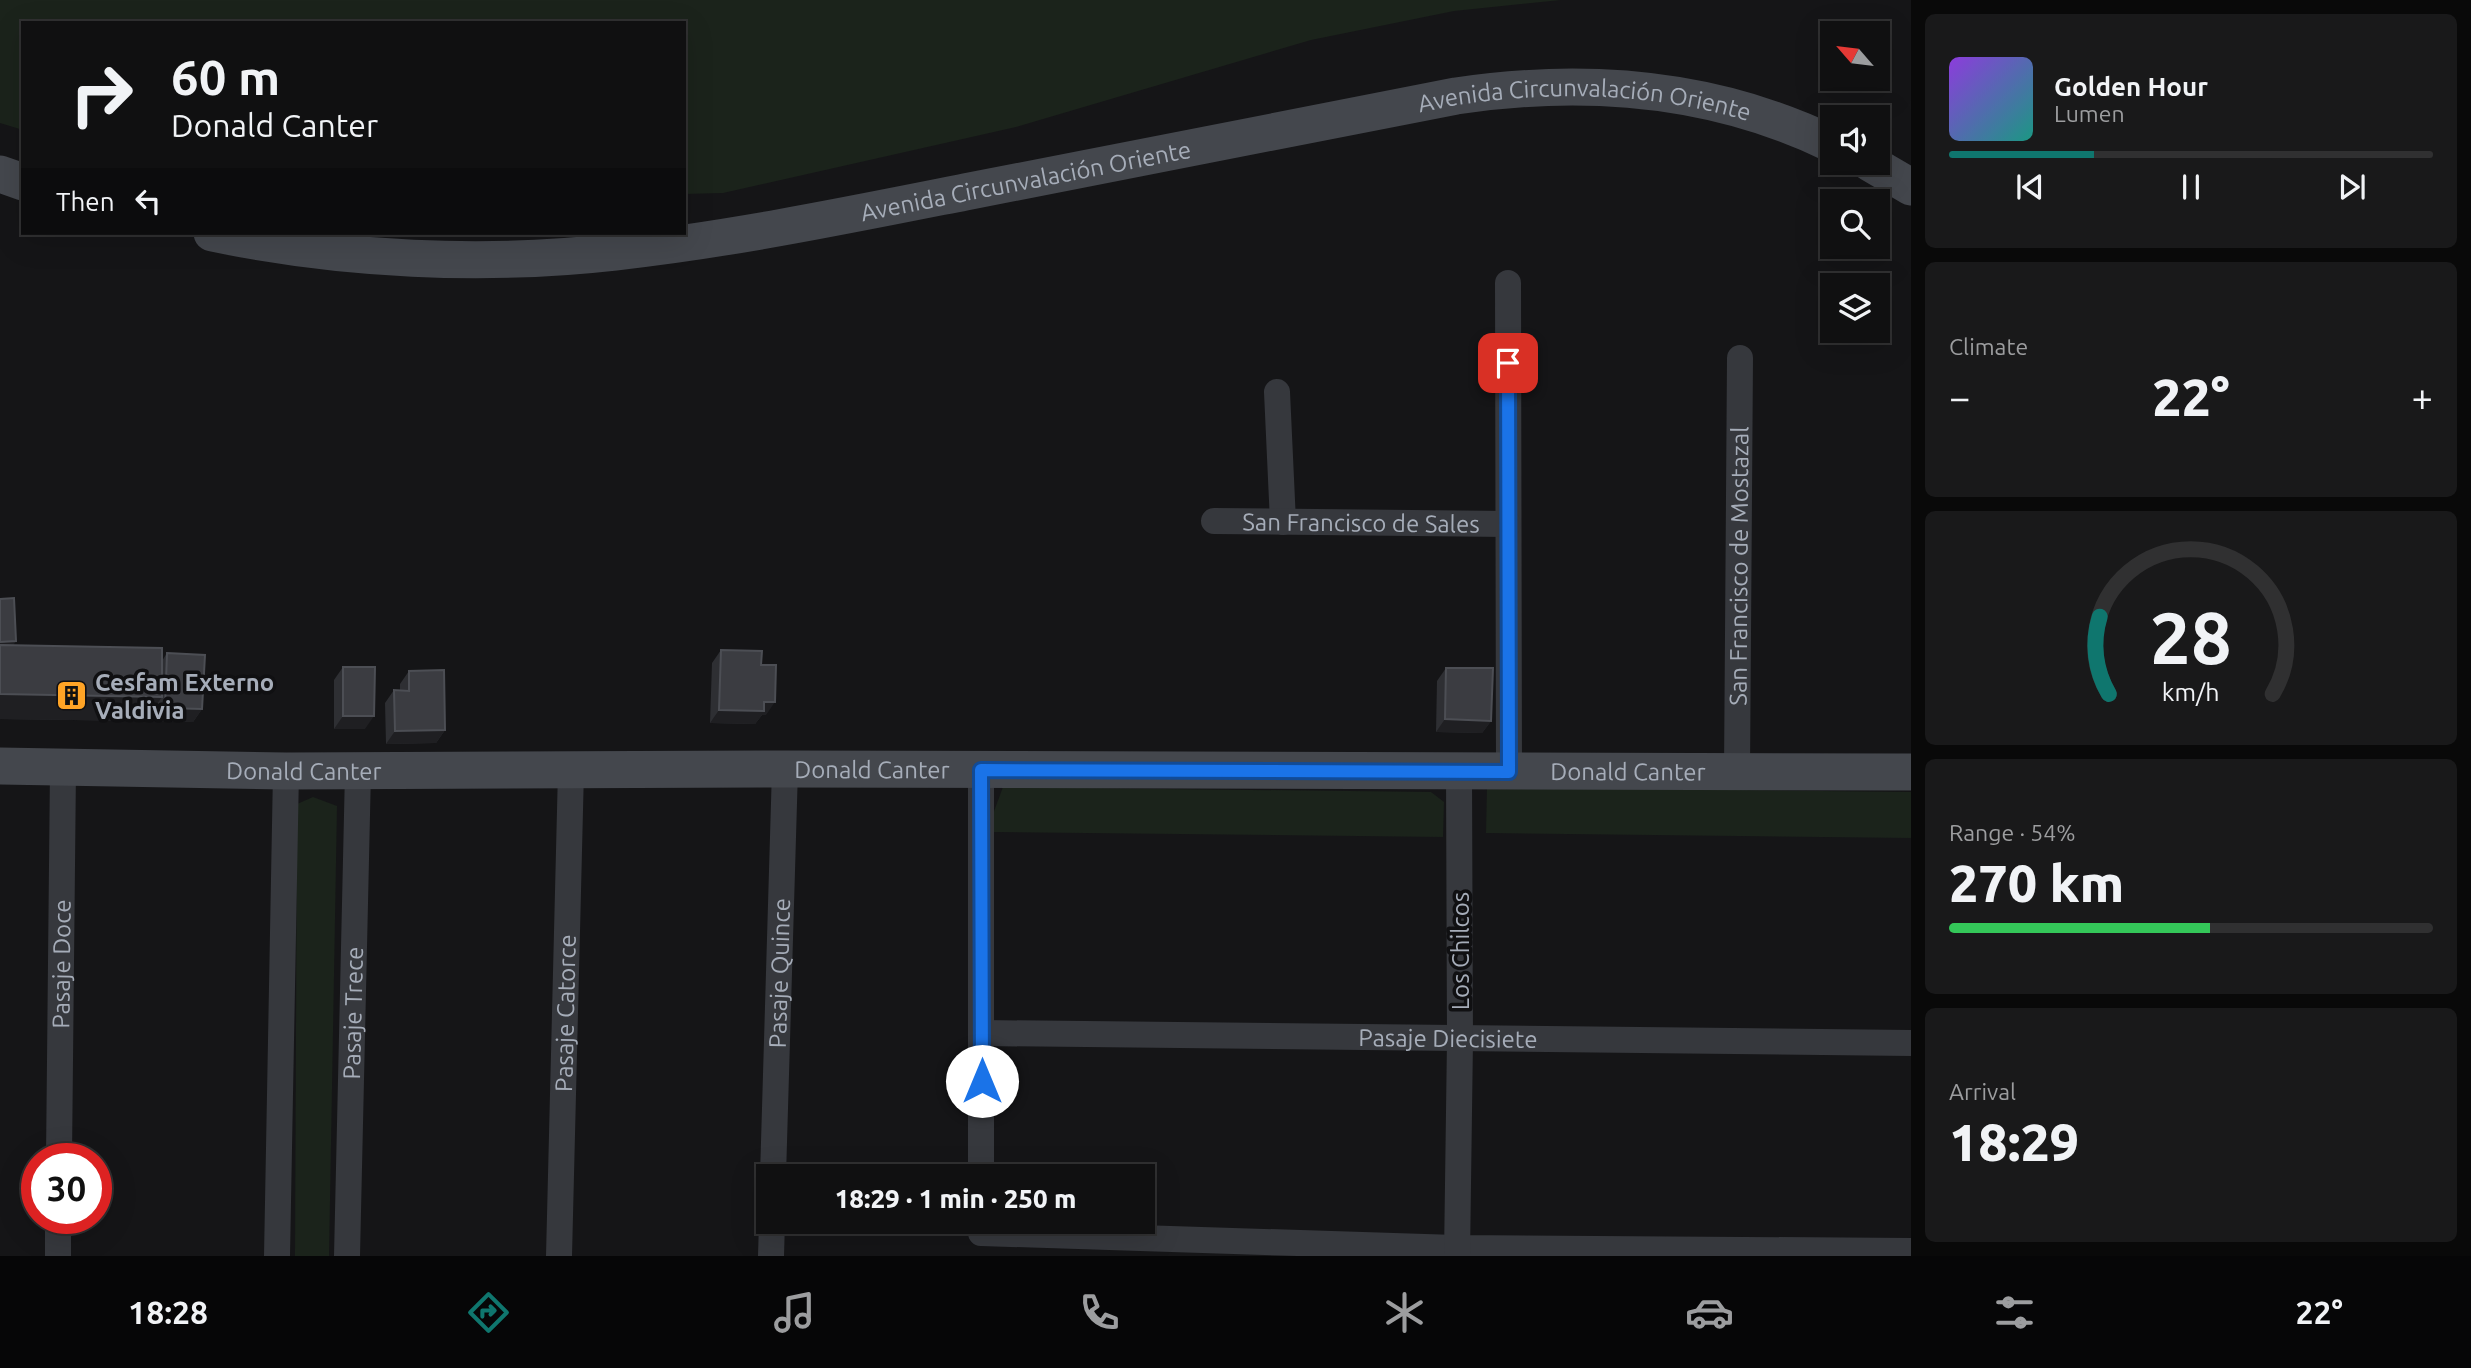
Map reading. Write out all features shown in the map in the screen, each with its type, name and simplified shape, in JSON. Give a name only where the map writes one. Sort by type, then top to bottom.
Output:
[{"type":"street","name":"Avenida Circunvalación Oriente","points":[[225,235],[384,256],[536,258],[612,253],[687,243],[878,209],[1456,96],[1545,86],[1602,87],[1675,94],[1773,120],[1820,139]]},
{"type":"street","points":[[0,174],[21,181]]},
{"type":"street","points":[[1890,175],[1911,187]]},
{"type":"street","points":[[1508,283],[1509,772]]},
{"type":"street","name":"San Francisco de Mostazal","points":[[1737,772],[1740,358]]},
{"type":"street","points":[[1278,392],[1283,522]]},
{"type":"street","name":"San Francisco de Sales","points":[[1214,521],[1508,524]]},
{"type":"street","name":"Donald Canter","points":[[0,765],[286,771],[785,769],[1459,773],[1911,772]]},
{"type":"street","name":"Pasaje Doce","points":[[59,1143],[63,768]]},
{"type":"street","name":"Pasaje Quince","points":[[773,1164],[785,769]]},
{"type":"street","points":[[981,770],[981,1164]]},
{"type":"street","points":[[277,1256],[286,771]]},
{"type":"street","name":"Pasaje Trece","points":[[347,1256],[358,771]]},
{"type":"street","name":"Pasaje Catorce","points":[[559,1256],[571,771]]},
{"type":"street","name":"Los Chilcos","points":[[1457,1252],[1460,1040],[1459,773]]},
{"type":"street","name":"Pasaje Diecisiete","points":[[982,1033],[1911,1043]]},
{"type":"street","points":[[58,1234],[58,1256]]},
{"type":"street","points":[[771,1256],[772,1234]]},
{"type":"street","points":[[980,1237],[1457,1252],[1911,1251]]},
{"type":"shaded area","points":[[0,0],[1561,0],[1454,11],[1311,40],[1016,127],[723,193],[686,194],[686,21],[21,21],[21,129],[0,123]]},
{"type":"shaded area","points":[[1003,787],[1431,792],[1444,802],[1443,837],[993,832],[993,814]]},
{"type":"shaded area","points":[[1487,787],[1911,792],[1911,838],[1486,833]]},
{"type":"shaded area","points":[[313,797],[337,806],[329,1256],[295,1256],[297,804]]},
{"type":"building","points":[[14,598],[16,641],[0,642],[0,599]]},
{"type":"building","points":[[0,645],[162,648],[162,697],[0,694]]},
{"type":"building","points":[[721,650],[762,651],[761,665],[776,665],[775,702],[764,702],[764,711],[719,710]]},
{"type":"building","points":[[167,653],[205,655],[202,709],[165,708]]},
{"type":"building","points":[[343,667],[375,667],[374,716],[343,716]]},
{"type":"building","points":[[1446,668],[1493,668],[1491,721],[1445,719]]},
{"type":"building","points":[[444,670],[445,730],[395,731],[394,690],[409,691],[409,671]]},
{"type":"place","name":"Cesfam Externo Valdivia","points":[[72,696]]},
{"type":"route","points":[[982,1081],[981,770],[1509,772],[1508,363]]}]
